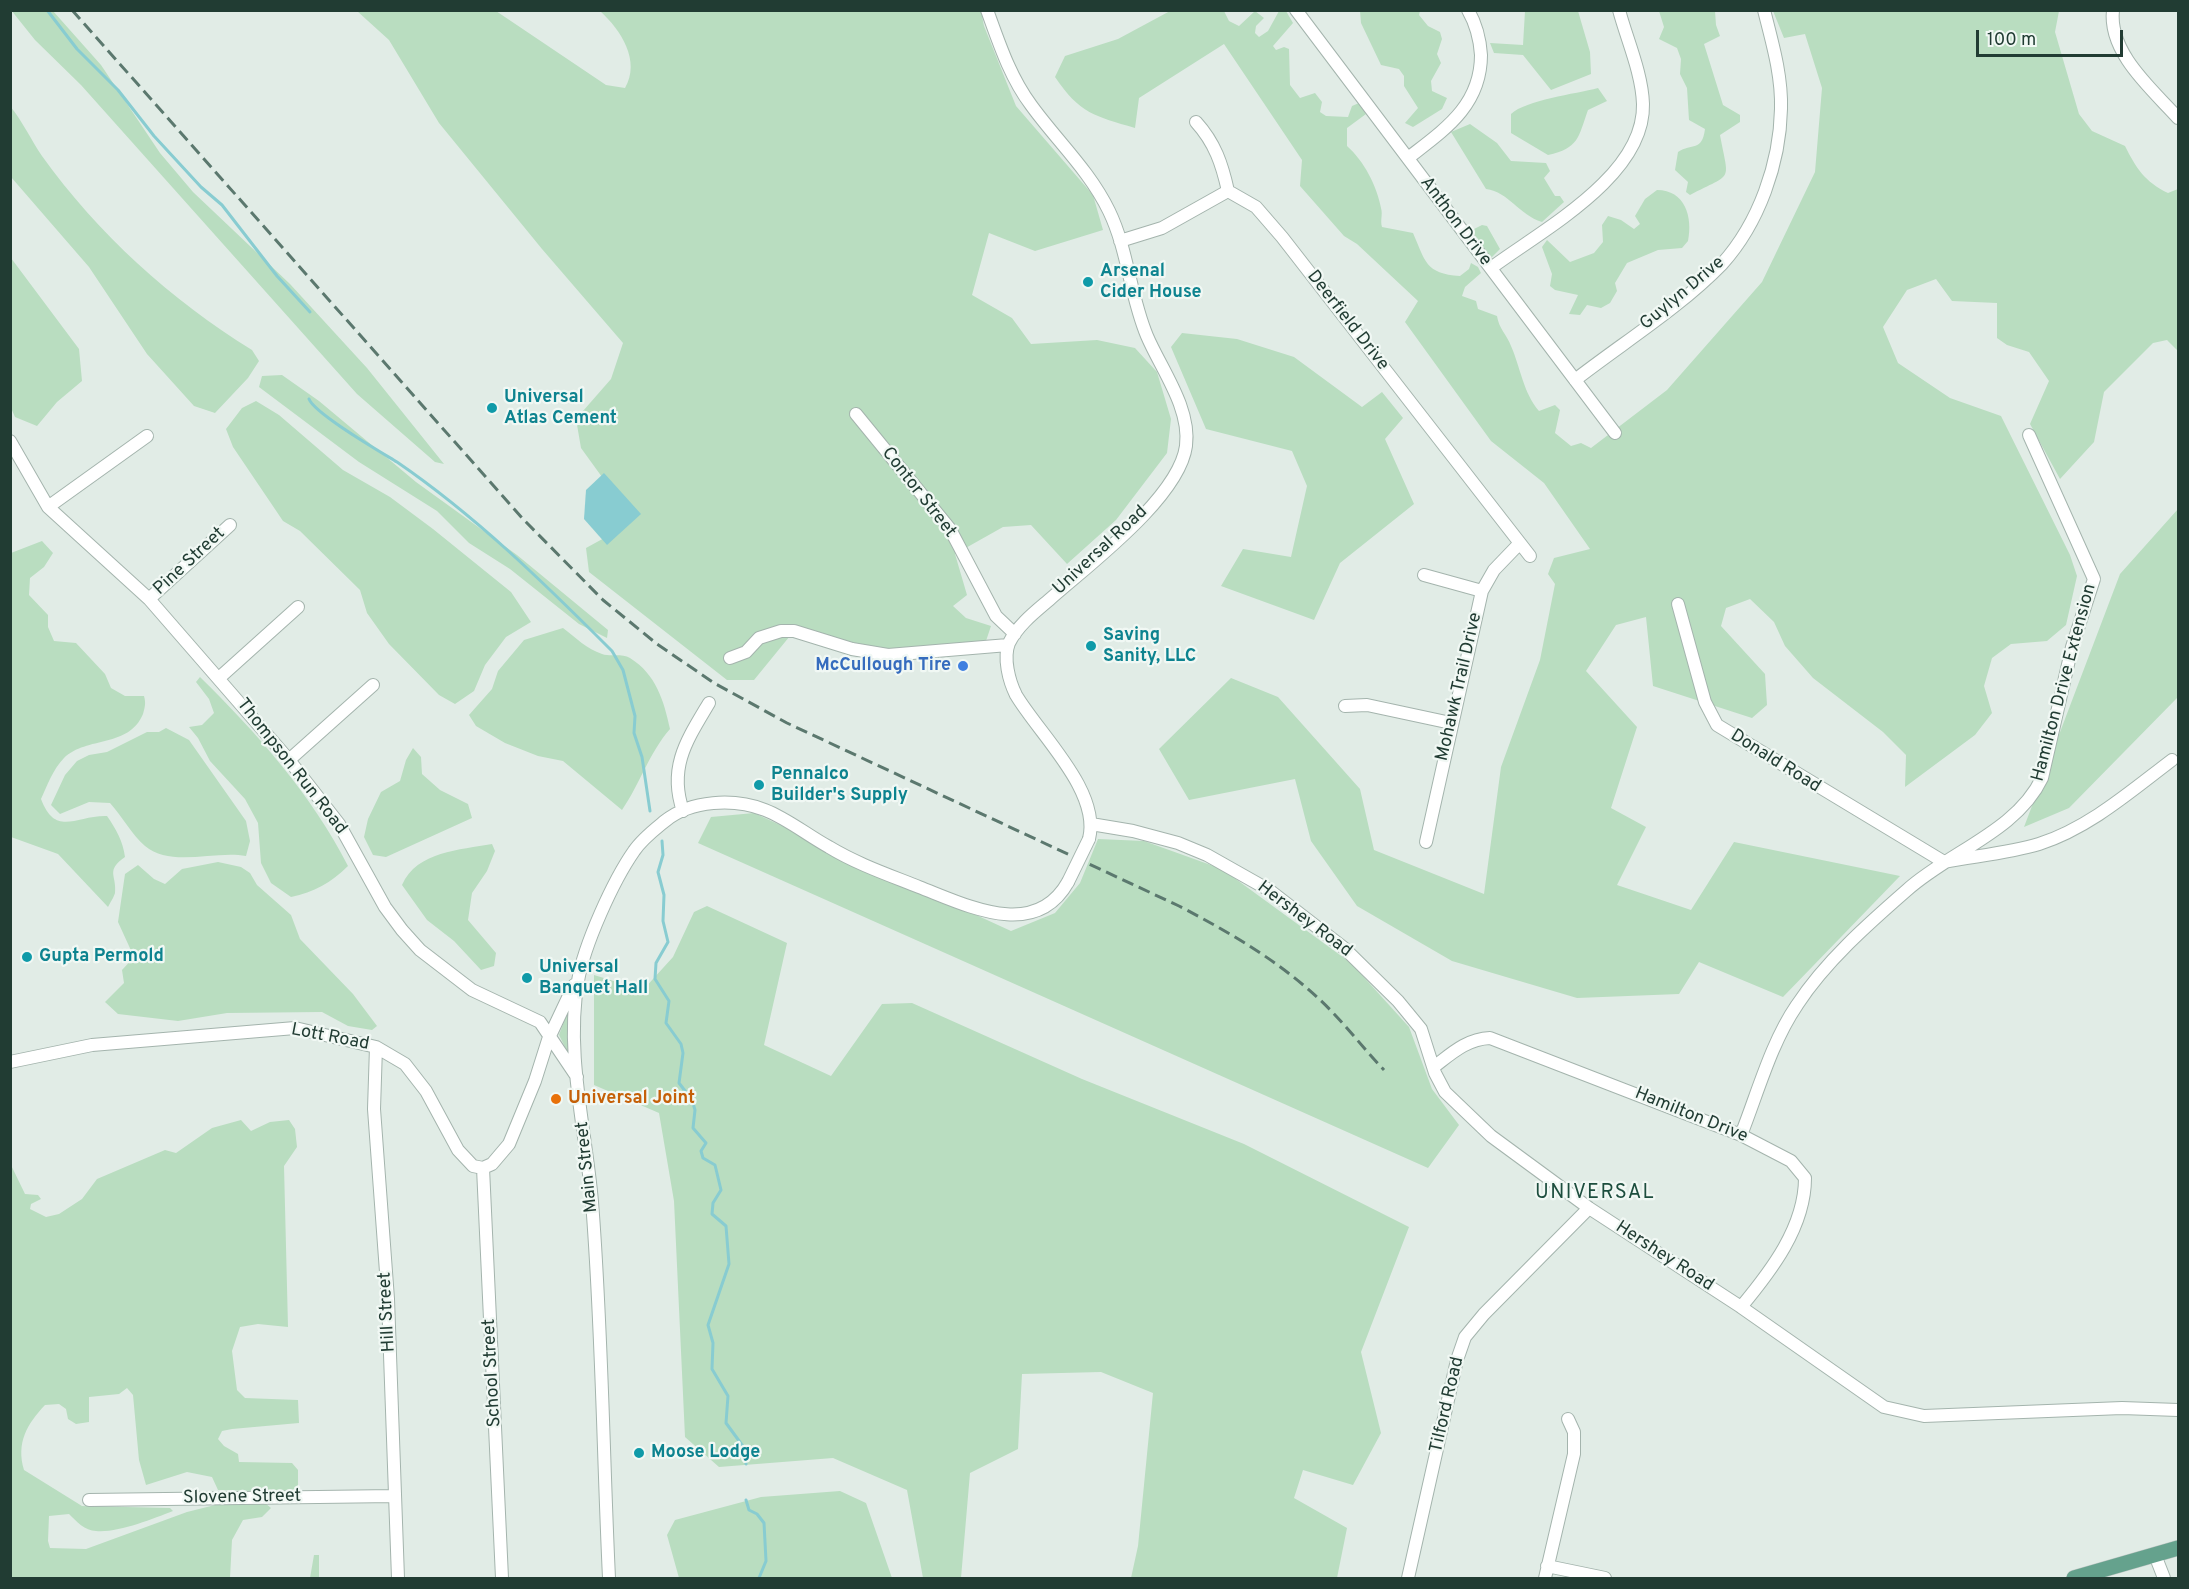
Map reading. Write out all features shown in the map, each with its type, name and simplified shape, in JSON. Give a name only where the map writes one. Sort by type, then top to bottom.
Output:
[{"type":"main road","points":[[2074,1578],[2178,1548]]},
{"type":"street","name":"Universal Road","points":[[987,10],[1017,84],[1030,105],[1095,186],[1120,241],[1136,307],[1170,384],[1186,429],[1181,463],[1170,483],[1130,528],[1033,614],[1011,640]]},
{"type":"street","name":"Anthon Drive","points":[[1296,10],[1615,433]]},
{"type":"street","points":[[1408,158],[1455,120],[1474,91],[1480,75],[1480,42],[1468,10]]},
{"type":"street","points":[[1491,268],[1601,187],[1620,168],[1632,149],[1640,127],[1643,103],[1619,10]]},
{"type":"street","name":"Guylyn Drive","points":[[1575,380],[1707,278],[1738,243],[1757,209],[1773,164],[1781,109],[1774,50],[1764,10]]},
{"type":"street","points":[[2113,10],[2120,47],[2140,76],[2178,118]]},
{"type":"street","points":[[1120,241],[1162,228],[1228,191],[1222,164],[1210,138],[1196,122]]},
{"type":"street","name":"Deerfield Drive","points":[[1228,191],[1256,207],[1282,237],[1530,556]]},
{"type":"street","name":"Contor Street","points":[[856,414],[950,529],[1011,640]]},
{"type":"street","name":"Hamilton Drive Extension","points":[[1741,1135],[1780,1034],[1797,1004],[1832,961],[1908,888],[2000,826],[2034,795],[2042,778],[2072,647],[2094,579],[2029,435]]},
{"type":"street","points":[[48,507],[147,436]]},
{"type":"street","name":"Thompson Run Road","points":[[10,441],[48,507],[149,599],[289,760],[339,824],[386,907],[420,950],[472,990],[540,1022],[578,1077]]},
{"type":"street","name":"Pine Street","points":[[149,599],[230,525]]},
{"type":"street","name":"Mohawk Trail Drive","points":[[1426,842],[1482,591],[1494,570],[1519,544]]},
{"type":"street","points":[[1424,575],[1482,591]]},
{"type":"street","name":"Donald Road","points":[[1678,604],[1705,702],[1717,725],[1944,862]]},
{"type":"street","points":[[219,678],[298,607]]},
{"type":"street","points":[[730,658],[746,652],[759,638],[781,631],[794,631],[852,649],[888,655],[1011,640],[1009,677],[1012,687],[1026,713],[1085,796],[1091,824]]},
{"type":"street","points":[[289,760],[373,685]]},
{"type":"street","points":[[683,811],[677,789],[679,759],[709,703]]},
{"type":"street","points":[[1345,706],[1367,705],[1451,723]]},
{"type":"street","name":"Hamilton Drive Extension","points":[[1944,862],[2039,844],[2079,825],[2109,807],[2172,760]]},
{"type":"street","name":"Main Street","points":[[609,1578],[592,1204],[578,1077],[575,1018],[578,978],[590,942],[619,877],[634,850],[672,814],[716,802],[740,803],[765,810],[830,848],[884,874],[991,914],[1034,912],[1057,897],[1068,882],[1089,838],[1091,824]]},
{"type":"street","name":"Hershey Road","points":[[1091,824],[1134,831],[1178,843],[1207,855],[1269,890],[1344,948],[1398,1001],[1421,1029],[1440,1084],[1466,1115],[1589,1208],[1741,1308],[1884,1407],[1924,1416],[2121,1408],[2178,1410]]},
{"type":"street","points":[[483,1168],[492,1164],[509,1144],[536,1081],[551,1035],[578,978]]},
{"type":"street","name":"Lott Road","points":[[10,1062],[92,1045],[295,1028],[376,1047],[405,1064],[416,1077],[458,1150],[473,1166],[483,1168]]},
{"type":"street","name":"Hamilton Drive","points":[[1435,1066],[1463,1045],[1477,1038],[1490,1038],[1741,1135],[1791,1161],[1805,1178],[1797,1224],[1758,1287],[1741,1308]]},
{"type":"street","name":"Hill Street","points":[[376,1047],[374,1109],[388,1299],[398,1578]]},
{"type":"street","name":"School Street","points":[[483,1168],[502,1578]]},
{"type":"street","name":"Tilford Road","points":[[1408,1578],[1457,1360],[1465,1337],[1484,1314],[1589,1208]]},
{"type":"street","points":[[1568,1419],[1574,1432],[1574,1454],[1546,1572],[1605,1578]]},
{"type":"street","name":"Slovene Street","points":[[89,1500],[394,1496]]},
{"type":"street","points":[[2155,1555],[2164,1578]]},
{"type":"green space","points":[[11,10],[53,11],[101,65],[160,153],[193,192],[290,284],[367,368],[444,464],[435,462],[357,394],[81,85],[35,40]]},
{"type":"green space","points":[[357,11],[496,11],[606,85],[625,88],[631,67],[630,57],[615,27],[600,11],[981,11],[984,26],[1016,106],[1093,195],[1103,230],[1035,251],[989,233],[972,295],[1012,318],[1031,344],[1097,340],[1135,348],[1157,372],[1171,419],[1167,453],[1116,520],[1067,564],[1031,525],[1003,527],[955,554],[967,595],[953,606],[966,618],[991,626],[986,641],[877,658],[794,631],[754,680],[727,680],[589,572],[586,548],[617,531],[628,513],[581,448],[576,419],[611,379],[623,343],[542,249],[439,123],[389,40]]},
{"type":"green space","points":[[1170,11],[1224,11],[1229,21],[1239,26],[1255,11],[1264,18],[1256,26],[1255,33],[1259,37],[1268,31],[1279,11],[1286,11],[1293,23],[1273,46],[1276,50],[1284,47],[1289,49],[1290,85],[1300,98],[1315,93],[1322,102],[1320,112],[1326,116],[1348,117],[1352,106],[1359,103],[1366,114],[1347,128],[1347,146],[1364,166],[1373,183],[1382,211],[1382,227],[1413,233],[1428,264],[1440,272],[1460,276],[1469,269],[1471,263],[1478,267],[1481,273],[1465,287],[1462,296],[1476,301],[1478,309],[1497,316],[1534,404],[1539,411],[1555,405],[1560,410],[1555,433],[1571,446],[1581,443],[1591,448],[1667,390],[1762,282],[1815,172],[1822,88],[1805,34],[1784,38],[1773,11],[2059,11],[2055,32],[2079,114],[2092,131],[2125,146],[2137,168],[2153,184],[2168,193],[2178,189],[2178,351],[2167,340],[2153,343],[2104,392],[2094,442],[2060,479],[2030,424],[2049,381],[2029,352],[2007,345],[1997,338],[1997,303],[1952,301],[1936,279],[1907,290],[1883,327],[1898,363],[1950,398],[2001,416],[2070,555],[2077,576],[2066,625],[2047,641],[2011,644],[1992,658],[1984,686],[1992,713],[1975,735],[1905,787],[1906,755],[1883,732],[1813,678],[1785,646],[1774,622],[1750,599],[1726,608],[1721,626],[1765,674],[1767,705],[1752,718],[1653,686],[1646,617],[1616,625],[1586,671],[1637,727],[1611,808],[1646,827],[1617,885],[1691,910],[1734,842],[1900,876],[1783,997],[1699,962],[1679,994],[1577,998],[1452,961],[1357,906],[1311,841],[1295,779],[1189,800],[1159,749],[1231,678],[1278,697],[1360,789],[1374,850],[1484,894],[1501,767],[1540,660],[1555,584],[1548,574],[1554,558],[1590,549],[1544,483],[1491,441],[1405,322],[1418,301],[1357,244],[1344,236],[1300,186],[1302,160],[1224,44],[1139,98],[1135,128],[1089,112],[1072,99],[1055,77],[1065,56],[1118,39]]},
{"type":"green space","points":[[1360,11],[1420,11],[1419,15],[1428,26],[1440,32],[1442,39],[1437,54],[1441,63],[1431,81],[1432,91],[1447,98],[1442,109],[1413,127],[1405,123],[1418,108],[1404,86],[1404,76],[1399,69],[1381,65],[1361,23]]},
{"type":"green space","points":[[1525,11],[1578,11],[1590,52],[1591,74],[1551,90],[1523,55],[1494,53],[1490,43],[1523,45]]},
{"type":"green space","points":[[1659,11],[1715,11],[1720,36],[1704,44],[1723,105],[1740,115],[1740,122],[1720,135],[1725,175],[1715,183],[1690,195],[1686,192],[1688,182],[1675,170],[1678,152],[1699,144],[1705,129],[1689,120],[1687,88],[1680,74],[1681,59],[1677,48],[1659,39],[1664,27]]},
{"type":"green space","points":[[1598,88],[1607,101],[1588,110],[1579,135],[1566,149],[1548,155],[1511,133],[1511,114],[1518,109],[1539,101]]},
{"type":"green space","points":[[10,106],[64,185],[112,238],[138,264],[193,310],[252,350],[259,361],[248,378],[215,413],[194,406],[147,354],[89,267],[11,177]]},
{"type":"green space","points":[[1470,124],[1497,143],[1511,161],[1546,163],[1550,171],[1544,178],[1555,196],[1560,196],[1564,202],[1542,222],[1534,219],[1501,194],[1486,189],[1451,132]]},
{"type":"green space","points":[[1657,190],[1667,191],[1674,195],[1685,207],[1689,223],[1688,241],[1682,248],[1658,250],[1627,263],[1615,283],[1617,291],[1610,303],[1601,308],[1587,305],[1580,315],[1569,314],[1578,295],[1555,290],[1550,286],[1552,274],[1542,247],[1547,240],[1570,262],[1594,253],[1603,242],[1602,225],[1608,216],[1621,220],[1634,229],[1640,224],[1635,216],[1645,199]]},
{"type":"green space","points":[[1482,225],[1487,226],[1500,249],[1490,259],[1468,232]]},
{"type":"green space","points":[[11,258],[79,349],[82,381],[57,402],[37,426],[15,417],[11,408]]},
{"type":"green space","points":[[1182,333],[1237,339],[1294,357],[1362,407],[1382,392],[1403,418],[1385,439],[1414,504],[1340,563],[1314,620],[1221,586],[1243,549],[1291,557],[1307,486],[1292,451],[1206,429],[1171,347]]},
{"type":"green space","points":[[282,375],[319,401],[416,482],[517,555],[608,630],[607,638],[579,624],[510,569],[469,543],[437,511],[359,462],[259,387],[262,376]]},
{"type":"green space","points":[[256,401],[279,415],[343,470],[390,497],[433,529],[511,592],[531,622],[506,637],[485,665],[474,691],[455,704],[439,695],[389,644],[367,613],[360,590],[300,531],[283,521],[233,447],[226,429],[242,408]]},
{"type":"green space","points":[[2178,509],[2178,697],[2069,808],[2024,827],[2120,574]]},
{"type":"green space","points":[[42,541],[53,553],[44,567],[30,578],[29,595],[48,615],[48,627],[54,641],[76,643],[105,674],[111,688],[125,696],[144,696],[145,698],[143,714],[137,725],[118,737],[73,751],[60,762],[53,772],[41,799],[53,818],[60,821],[68,822],[107,816],[121,840],[125,857],[115,866],[113,874],[115,893],[108,907],[58,854],[11,837],[11,553]]},
{"type":"green space","points":[[563,628],[597,652],[627,657],[639,664],[658,689],[665,708],[670,729],[656,748],[622,810],[563,761],[538,756],[505,743],[476,726],[469,715],[492,689],[498,671],[524,640]]},
{"type":"green space","points":[[200,677],[282,766],[318,814],[348,866],[329,882],[291,897],[271,883],[261,863],[258,823],[245,799],[210,761],[198,738],[189,727],[202,725],[214,713],[209,699],[196,682]]},
{"type":"green space","points":[[166,728],[189,740],[246,821],[250,841],[246,856],[167,856],[145,846],[110,803],[89,802],[60,814],[51,805],[65,775],[77,761],[89,755],[107,752],[147,732],[159,732]]},
{"type":"green space","points":[[413,748],[421,757],[422,774],[440,790],[468,804],[472,818],[386,857],[373,855],[364,837],[368,819],[381,792],[400,781],[406,760]]},
{"type":"green space","points":[[754,813],[1011,931],[1055,913],[1080,883],[1098,839],[1144,841],[1222,869],[1351,963],[1409,1027],[1432,1089],[1459,1125],[1428,1168],[698,843],[711,817]]},
{"type":"green space","points":[[492,844],[495,851],[487,871],[472,893],[468,920],[496,953],[494,966],[481,970],[454,941],[427,920],[402,885],[418,865],[429,859],[453,851]]},
{"type":"green space","points":[[218,862],[241,867],[250,873],[257,885],[291,915],[300,939],[353,994],[377,1026],[372,1030],[348,1026],[322,1012],[227,1013],[178,1021],[118,1014],[105,1002],[124,983],[122,970],[134,957],[118,922],[125,874],[138,865],[154,879],[165,884],[182,869]]},
{"type":"green space","points":[[707,906],[787,943],[764,1045],[831,1076],[882,1004],[912,1003],[1082,1079],[1244,1144],[1409,1227],[1361,1352],[1381,1433],[1353,1485],[1303,1470],[1294,1498],[1347,1528],[1337,1578],[1131,1578],[1138,1546],[1153,1393],[1101,1372],[1022,1374],[1018,1449],[970,1473],[961,1578],[923,1578],[907,1490],[833,1458],[719,1467],[685,1437],[674,1201],[659,1113],[594,1085],[594,975],[643,990],[673,957],[694,912]]},
{"type":"green space","points":[[568,1010],[569,1050],[567,1051],[559,1035]]},
{"type":"green space","points":[[241,1120],[251,1131],[270,1122],[289,1120],[295,1129],[297,1147],[284,1166],[288,1327],[258,1324],[240,1327],[232,1351],[237,1390],[245,1398],[298,1400],[299,1423],[232,1429],[222,1431],[218,1439],[224,1446],[238,1454],[239,1462],[292,1463],[298,1470],[298,1487],[289,1492],[218,1490],[212,1477],[187,1472],[146,1485],[139,1460],[133,1395],[127,1388],[119,1394],[89,1397],[89,1422],[76,1424],[68,1419],[66,1409],[59,1404],[45,1405],[28,1427],[22,1443],[24,1470],[82,1506],[170,1508],[173,1511],[135,1525],[105,1531],[88,1529],[69,1514],[49,1516],[50,1548],[86,1549],[187,1512],[223,1503],[265,1503],[271,1508],[262,1517],[243,1520],[232,1540],[230,1578],[11,1578],[10,1163],[25,1194],[38,1195],[41,1199],[31,1204],[30,1209],[46,1217],[59,1214],[82,1199],[97,1179],[165,1150],[176,1153],[212,1128]]},
{"type":"green space","points":[[840,1491],[866,1503],[892,1578],[679,1578],[667,1535],[675,1520],[761,1497]]},
{"type":"green space","points":[[314,1555],[319,1555],[319,1578],[310,1578]]},
{"type":"water","points":[[604,473],[641,514],[607,545],[584,519],[586,490]]},
{"type":"waterway","points":[[47,10],[77,49],[118,90],[154,136],[201,187],[222,205],[277,276],[310,312]]},
{"type":"waterway","points":[[309,399],[335,423],[397,462],[482,528],[612,651],[623,670],[635,716],[634,733],[642,757],[650,811]]},
{"type":"waterway","points":[[662,841],[663,855],[658,872],[664,895],[663,921],[668,942],[656,963],[655,979],[669,1001],[666,1023],[681,1044],[683,1053],[679,1083],[692,1100],[695,1110],[693,1128],[706,1143],[701,1151],[703,1158],[715,1165],[721,1190],[713,1203],[712,1214],[726,1226],[729,1264],[708,1325],[713,1343],[712,1369],[728,1396],[726,1423],[745,1449],[746,1464]]},
{"type":"waterway","points":[[746,1500],[749,1510],[757,1514],[764,1523],[766,1561],[759,1578]]},
{"type":"railway","points":[[72,10],[523,519],[603,600],[657,644],[714,683],[787,723],[1179,906],[1234,937],[1286,971],[1318,998],[1384,1070]]},
{"type":"place","name":"Arsenal Cider House","points":[[1088,282]]},
{"type":"place","name":"Universal Atlas Cement","points":[[492,408]]},
{"type":"place","name":"Saving Sanity, LLC","points":[[1091,646]]},
{"type":"place","name":"McCullough Tire","points":[[963,666]]},
{"type":"place","name":"Pennalco Builder's Supply","points":[[759,785]]},
{"type":"place","name":"Gupta Permold","points":[[27,957]]},
{"type":"place","name":"Universal Banquet Hall","points":[[527,978]]},
{"type":"place","name":"Universal Joint","points":[[556,1099]]},
{"type":"place","name":"Moose Lodge","points":[[639,1453]]},
{"type":"district","name":"UNIVERSAL","points":[[1595,1194]]}]
